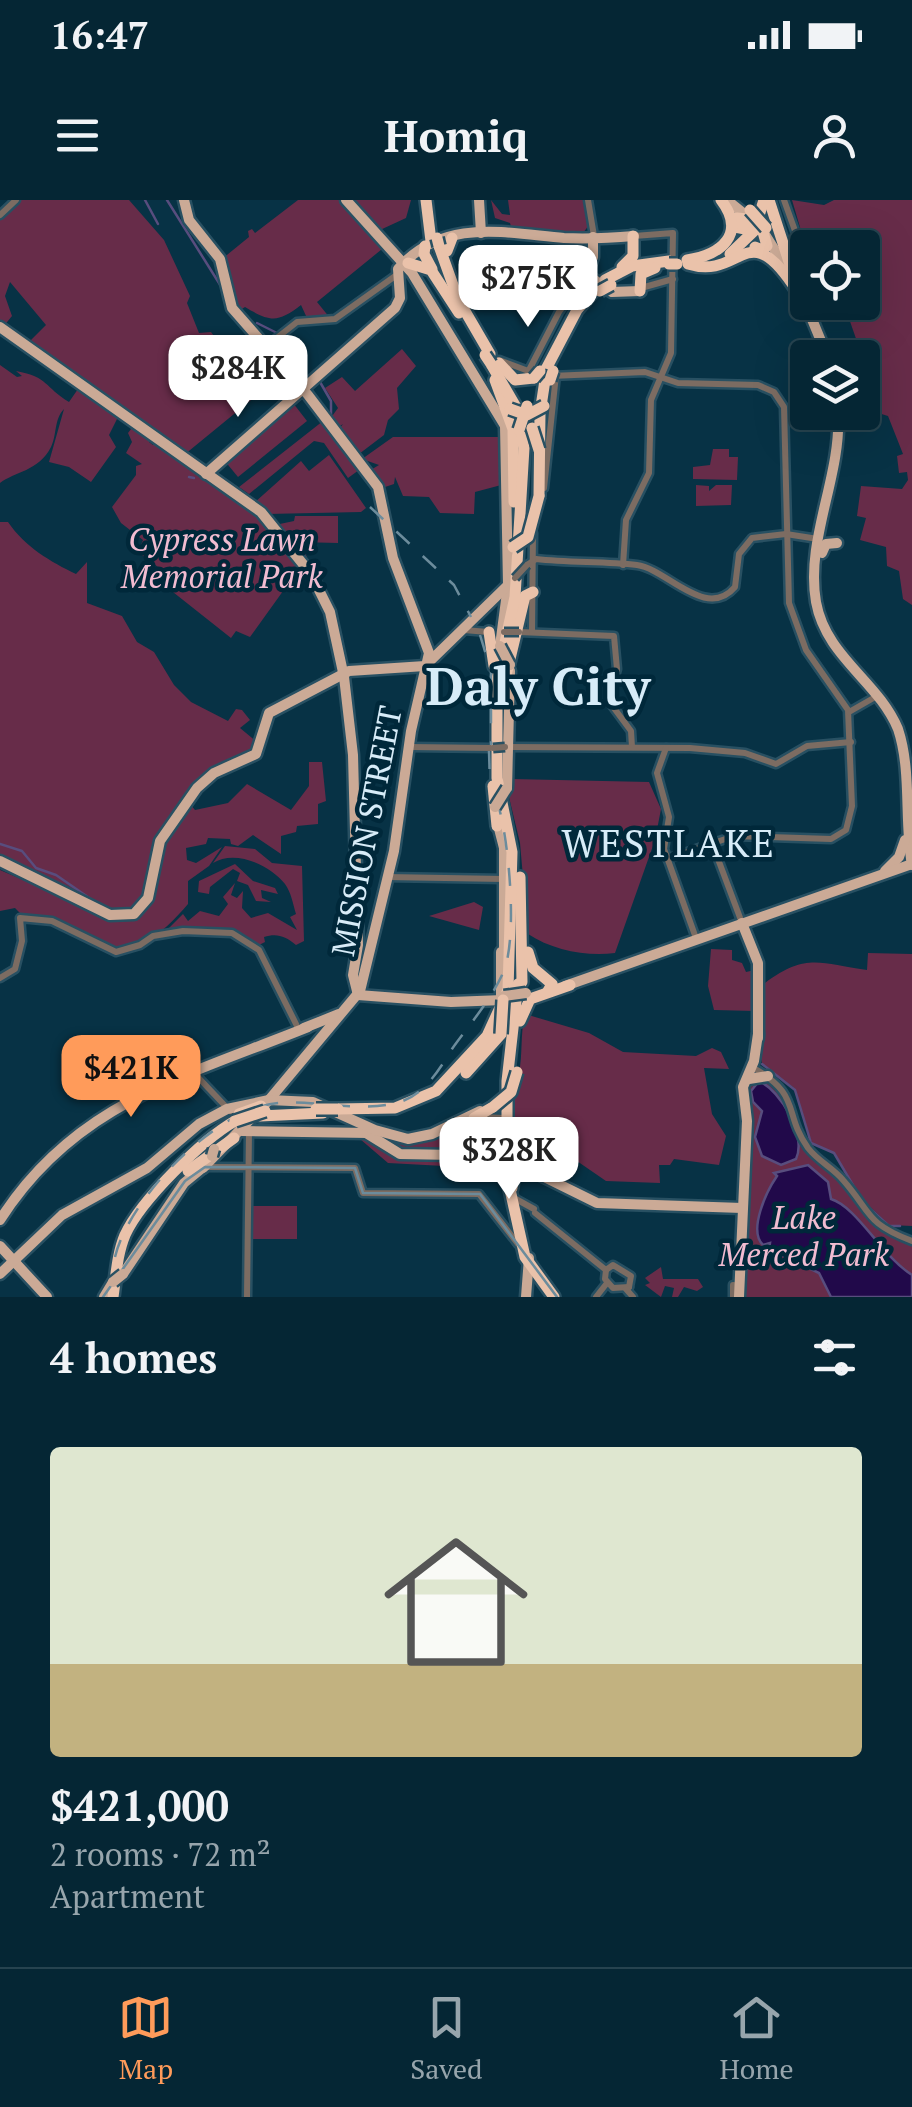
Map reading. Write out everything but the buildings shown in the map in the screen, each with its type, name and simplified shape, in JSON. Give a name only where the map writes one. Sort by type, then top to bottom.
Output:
[{"type":"highway","points":[[429,200],[422,255],[466,320]]},
{"type":"highway","points":[[725,256],[732,225],[727,200]]},
{"type":"highway","points":[[631,239],[648,257],[704,263],[725,256],[758,212],[790,268]]},
{"type":"highway","points":[[510,499],[527,406],[597,283],[630,262],[631,239]]},
{"type":"highway","points":[[597,283],[637,269],[748,252],[766,255],[781,266],[790,281]]},
{"type":"highway","points":[[422,255],[466,320],[512,400],[523,433],[525,557]]},
{"type":"highway","points":[[597,283],[628,278],[641,285],[645,270],[677,262]]},
{"type":"highway","points":[[490,359],[514,380],[543,375]]},
{"type":"highway","points":[[490,359],[510,409],[527,415],[544,406],[543,375]]},
{"type":"highway","points":[[490,359],[538,450],[540,467]]},
{"type":"highway","points":[[490,359],[514,430],[510,499],[514,539],[525,557]]},
{"type":"highway","points":[[490,359],[526,427],[535,502]]},
{"type":"highway","points":[[514,1195],[503,1178],[510,1164],[511,1146],[498,1109],[508,1078],[519,969],[504,836],[503,688],[540,467],[543,375]]},
{"type":"highway","points":[[497,723],[498,668],[535,502],[543,375]]},
{"type":"highway","points":[[517,445],[525,557]]},
{"type":"highway","points":[[503,688],[526,596],[532,592]]},
{"type":"highway","points":[[517,637],[526,610],[532,613]]},
{"type":"highway","points":[[497,632],[497,723],[501,746],[498,786],[512,846],[514,982],[508,1078]]},
{"type":"highway","points":[[501,746],[492,777],[504,836],[521,889],[528,948],[534,968],[549,988]]},
{"type":"highway","points":[[521,889],[525,991]]},
{"type":"highway","points":[[474,1118],[498,1109],[512,1092],[503,1032],[503,999],[513,903]]},
{"type":"highway","points":[[510,1164],[498,1109],[525,991],[528,948]]},
{"type":"highway","points":[[525,991],[534,975],[547,982],[549,988]]},
{"type":"highway","points":[[516,1036],[527,1002],[570,985]]},
{"type":"highway","points":[[328,1110],[401,1107],[438,1090],[483,1036],[503,999]]},
{"type":"highway","points":[[116,1289],[119,1252],[130,1226],[197,1152],[235,1119],[267,1102],[328,1110],[410,1109],[446,1094],[503,1032]]},
{"type":"highway","points":[[116,1289],[123,1252],[134,1227],[182,1181],[235,1119]]},
{"type":"highway","points":[[506,1135],[525,1254],[556,1297]]},
{"type":"highway","points":[[525,1254],[556,1297]]},
{"type":"main road","points":[[184,200],[186,219],[218,260],[232,314],[300,388],[377,493],[388,556],[429,659]]},
{"type":"main road","points":[[347,200],[422,255],[472,367],[508,428],[510,499]]},
{"type":"main road","points":[[480,200],[480,233]]},
{"type":"main road","points":[[727,200],[758,212],[790,268]]},
{"type":"main road","points":[[758,212],[790,278]]},
{"type":"main road","points":[[206,474],[397,306],[422,255],[480,233],[631,239]]},
{"type":"main road","points":[[594,238],[597,283],[611,290],[641,285]]},
{"type":"main road","points":[[0,327],[263,514],[310,572],[330,612],[344,673],[354,755],[358,994],[503,999],[525,991],[570,985],[695,937],[746,935],[853,885],[912,866],[905,749],[887,705],[885,688],[869,684]]},
{"type":"main road","name":"MISSION STREET","points":[[267,1102],[358,994],[386,877],[408,747],[429,659],[424,633],[393,558],[378,487],[300,388]]},
{"type":"main road","points":[[840,430],[841,452],[819,545],[818,584],[824,618],[838,646],[876,697],[887,705],[910,756],[912,842]]},
{"type":"main road","points":[[819,545],[837,543]]},
{"type":"main road","points":[[0,861],[109,914],[135,913],[148,898],[157,849],[166,832],[207,778],[256,754],[261,726],[270,713],[344,673],[429,659],[509,584],[525,557]]},
{"type":"main road","points":[[497,632],[509,584]]},
{"type":"main road","points":[[497,650],[510,665],[501,746],[507,788],[495,810],[504,836],[503,999]]},
{"type":"main road","points":[[874,877],[891,866],[902,850],[908,809]]},
{"type":"main road","points":[[549,988],[695,937],[724,932],[746,935]]},
{"type":"main road","points":[[744,1092],[754,1067],[758,1034],[746,935]]},
{"type":"main road","points":[[0,1220],[70,1136],[115,1106],[340,1013]]},
{"type":"main road","points":[[302,1028],[318,1044]]},
{"type":"main road","points":[[735,1291],[748,1119],[744,1092],[754,1067]]},
{"type":"main road","points":[[748,1080],[756,1074],[768,1076]]},
{"type":"main road","points":[[267,1102],[328,1110],[401,1152],[510,1164],[596,1200],[739,1206]]},
{"type":"main road","points":[[0,1275],[64,1217],[151,1168],[200,1125],[235,1119],[404,1138],[434,1135],[498,1109]]},
{"type":"main road","points":[[458,1124],[474,1118]]},
{"type":"main road","points":[[104,1297],[116,1289],[182,1181],[210,1162],[235,1119]]},
{"type":"main road","points":[[14,1262],[69,1209],[235,1119]]},
{"type":"main road","points":[[371,1133],[395,1152],[436,1154]]},
{"type":"main road","points":[[741,1231],[739,1206],[745,1172]]},
{"type":"main road","points":[[1,1248],[47,1297]]},
{"type":"main road","points":[[525,1254],[525,1297]]},
{"type":"main road","points":[[525,1254],[525,1297]]},
{"type":"street","points":[[0,213],[14,200]]},
{"type":"street","points":[[588,200],[594,238]]},
{"type":"street","points":[[784,200],[795,230]]},
{"type":"street","points":[[624,564],[626,520],[649,474],[650,404],[671,353],[673,233],[631,239]]},
{"type":"street","points":[[264,347],[297,322],[335,319],[422,255]]},
{"type":"street","points":[[641,285],[672,279]]},
{"type":"street","points":[[509,584],[525,557],[535,502],[543,375],[557,316],[575,291],[597,283]]},
{"type":"street","points":[[472,367],[490,359]]},
{"type":"street","points":[[543,375],[645,372],[678,383],[760,385],[777,394],[785,413],[786,583],[794,623],[811,658],[843,697],[848,712],[852,804],[840,835],[822,839],[734,836],[667,859]]},
{"type":"street","points":[[525,557],[646,567],[694,595],[724,596],[734,589],[739,554],[747,542],[760,534],[786,534],[819,545]]},
{"type":"street","points":[[525,557],[532,592],[532,632]]},
{"type":"street","points":[[464,630],[517,637],[532,632],[614,636],[617,669],[608,700],[632,732],[632,748]]},
{"type":"street","points":[[848,712],[876,697]]},
{"type":"street","points":[[408,747],[666,748],[748,753],[776,764],[804,747],[850,742]]},
{"type":"street","points":[[666,748],[657,774],[669,817],[663,848],[695,937]]},
{"type":"street","points":[[712,843],[746,935]]},
{"type":"street","points":[[386,877],[503,879]]},
{"type":"street","points":[[0,978],[15,968],[22,941],[17,919],[52,921],[116,952],[138,946],[153,936],[183,931],[232,934],[260,950],[302,1028]]},
{"type":"street","points":[[754,1067],[788,1095],[814,1157],[845,1181],[871,1220],[912,1241]]},
{"type":"street","points":[[194,1072],[235,1119],[248,1168],[247,1297]]},
{"type":"street","points":[[434,1135],[436,1154]]},
{"type":"street","points":[[805,1142],[814,1157]]},
{"type":"street","points":[[210,1162],[248,1168],[357,1169],[361,1192],[480,1195],[525,1254]]},
{"type":"street","points":[[514,1195],[607,1269],[611,1286],[605,1297]]},
{"type":"street","points":[[607,1269],[625,1268],[632,1278],[628,1288]]},
{"type":"street","points":[[596,1297],[611,1286],[628,1288],[636,1297]]},
{"type":"green space","points":[[20,200],[129,200],[164,240],[190,296],[187,303],[199,333],[211,332],[224,350],[232,345],[272,383],[184,455],[27,344],[46,325],[10,282],[5,296],[12,316],[3,327],[0,218]]},
{"type":"green space","points":[[298,200],[342,200],[387,245],[317,302],[330,318],[307,318],[301,305],[274,318],[245,307],[237,312],[222,259],[249,237],[248,231],[252,229],[255,233]]},
{"type":"green space","points":[[354,200],[411,200],[406,218],[380,230]]},
{"type":"green space","points":[[491,200],[502,214],[510,215],[508,200],[585,200],[589,225],[580,237],[512,230],[510,223],[495,218]]},
{"type":"green space","points":[[792,200],[824,205],[834,200],[912,200],[912,605],[903,599],[899,571],[887,566],[886,547],[860,540],[866,518],[857,516],[861,486],[902,489],[908,480],[907,472],[899,473],[897,456],[903,454],[888,416],[880,414],[880,340],[856,340],[850,320],[880,320],[880,230],[801,230]]},
{"type":"green space","points":[[402,349],[416,366],[397,388],[399,409],[388,420],[384,435],[359,454],[340,428],[343,424],[337,428],[330,419],[338,408],[325,388],[342,377],[355,391]]},
{"type":"green space","points":[[0,365],[17,377],[22,376],[16,371],[41,379],[69,402],[78,389],[119,415],[109,435],[116,447],[91,482],[69,467],[49,462],[64,409],[46,455],[0,483]]},
{"type":"green space","points":[[293,403],[307,421],[238,477],[224,460]]},
{"type":"green space","points":[[323,421],[359,470],[348,478],[324,443],[314,441],[249,494],[239,487]]},
{"type":"green space","name":"Cypress Lawn Memorial Park","points":[[134,425],[151,437],[149,442],[153,445],[156,440],[262,515],[301,566],[250,637],[236,631],[231,638],[154,577],[158,567],[138,552],[143,540],[121,523],[112,507],[136,475],[136,466],[142,464],[126,453],[132,442],[128,433]]},
{"type":"green space","points":[[393,437],[505,439],[505,484],[475,492],[474,514],[440,513],[429,497],[403,496],[395,477],[394,484],[382,488],[369,471],[379,465],[362,459]]},
{"type":"green space","points":[[713,449],[729,449],[729,457],[738,457],[737,480],[693,479],[693,467],[710,465]]},
{"type":"green space","points":[[329,455],[366,508],[361,512],[267,514],[253,504],[301,461],[309,471]]},
{"type":"green space","points":[[696,485],[709,486],[709,491],[716,485],[732,485],[731,505],[696,506]]},
{"type":"green space","points":[[295,516],[338,516],[338,543],[298,542],[307,557],[304,561],[275,525],[294,521]]},
{"type":"green space","points":[[0,522],[8,522],[39,553],[76,574],[87,562],[87,603],[122,616],[137,642],[154,652],[174,685],[191,702],[228,721],[236,709],[242,710],[250,720],[240,728],[258,743],[256,750],[215,771],[161,834],[150,858],[140,906],[119,914],[0,858]]},
{"type":"green space","points":[[309,762],[322,762],[326,801],[318,804],[318,824],[297,826],[296,832],[281,836],[281,854],[253,835],[238,846],[231,844],[230,839],[208,838],[206,844],[186,848],[187,860],[196,863],[222,847],[209,866],[188,881],[188,904],[173,921],[142,943],[118,951],[77,929],[38,915],[22,915],[15,908],[0,911],[0,870],[111,918],[144,909],[162,844],[190,804],[195,810],[228,803],[247,784],[291,810],[309,786]]},
{"type":"green space","points":[[512,779],[649,782],[661,809],[655,840],[615,953],[570,951],[528,934],[520,843],[508,793]]},
{"type":"green space","points":[[225,846],[255,849],[272,863],[302,866],[304,941],[296,945],[273,935],[264,937],[265,942],[257,946],[242,936],[162,935],[183,914],[188,921],[200,911],[219,916],[228,904],[223,897],[235,883],[231,895],[237,898],[243,891],[242,908],[251,918],[268,913],[297,930],[290,917],[296,914],[285,884],[252,861],[231,858],[213,863]]},
{"type":"green space","points":[[235,864],[253,881],[275,888],[278,894],[261,890],[262,898],[271,902],[256,901],[248,885],[237,881],[240,873],[233,869],[210,887],[209,894],[198,892],[199,881]]},
{"type":"green space","points":[[474,902],[483,907],[479,930],[429,916]]},
{"type":"green space","points":[[711,949],[732,950],[732,960],[742,963],[746,972],[755,970],[755,1011],[714,1010],[708,986]]},
{"type":"green space","points":[[868,953],[912,954],[912,1226],[889,1225],[861,1198],[834,1153],[812,1143],[793,1087],[763,1066],[760,1056],[765,983],[803,964],[825,963],[867,970]]},
{"type":"green space","points":[[525,1014],[589,1033],[623,1052],[696,1056],[712,1048],[721,1052],[729,1069],[704,1068],[712,1114],[726,1136],[719,1165],[674,1159],[670,1165],[659,1165],[660,1183],[606,1181],[542,1137],[509,1130]]},
{"type":"green space","name":"Lake Merced Park","points":[[755,1076],[778,1085],[803,1141],[843,1182],[865,1216],[881,1230],[912,1243],[912,1297],[740,1297],[745,1088]]},
{"type":"green space","points":[[361,1134],[438,1136],[473,1145],[473,1151],[493,1151],[500,1143],[511,1143],[526,1160],[506,1181],[481,1176],[481,1168],[388,1163],[360,1139]]},
{"type":"green space","points":[[250,1206],[297,1206],[297,1239],[249,1239]]},
{"type":"green space","points":[[661,1267],[663,1279],[698,1279],[703,1287],[697,1291],[684,1287],[678,1297],[672,1297],[674,1288],[665,1286],[661,1297],[645,1285],[650,1283],[645,1278]]},
{"type":"shaded area","points":[[759,1081],[776,1094],[795,1127],[796,1159],[781,1165],[762,1156],[755,1137],[762,1111],[753,1102],[751,1091]]},
{"type":"shaded area","points":[[808,1165],[828,1182],[831,1199],[850,1211],[912,1275],[912,1297],[831,1297],[819,1273],[769,1249],[770,1243],[763,1245],[757,1231],[758,1221],[777,1176],[774,1173]]},
{"type":"waterway","points":[[145,200],[158,224]]},
{"type":"waterway","points":[[167,200],[224,291]]},
{"type":"waterway","points":[[257,323],[277,333]]},
{"type":"waterway","points":[[320,382],[331,401],[331,416]]},
{"type":"waterway","points":[[189,477],[194,478]]},
{"type":"waterway","points":[[0,844],[22,851],[36,868],[56,875],[98,904]]},
{"type":"waterway","points":[[762,1064],[795,1090],[811,1143],[834,1153],[857,1192]]},
{"type":"waterway","points":[[867,1206],[889,1226],[900,1226]]},
{"type":"tram line","points":[[103,1297],[185,1181],[205,1167],[355,1168],[363,1193],[480,1194],[557,1297]]},
{"type":"railway","points":[[370,507],[454,585],[471,617]]},
{"type":"railway","points":[[480,635],[491,671],[491,745]]},
{"type":"railway","points":[[489,751],[490,785]]},
{"type":"railway","points":[[115,1257],[138,1209],[157,1183],[179,1159],[229,1120],[279,1103],[386,1105],[409,1098],[430,1080],[492,993],[508,958],[510,891],[499,808]]},
{"type":"district","name":"Daly City","points":[[538,687]]},
{"type":"district","name":"WESTLAKE","points":[[669,844]]}]
